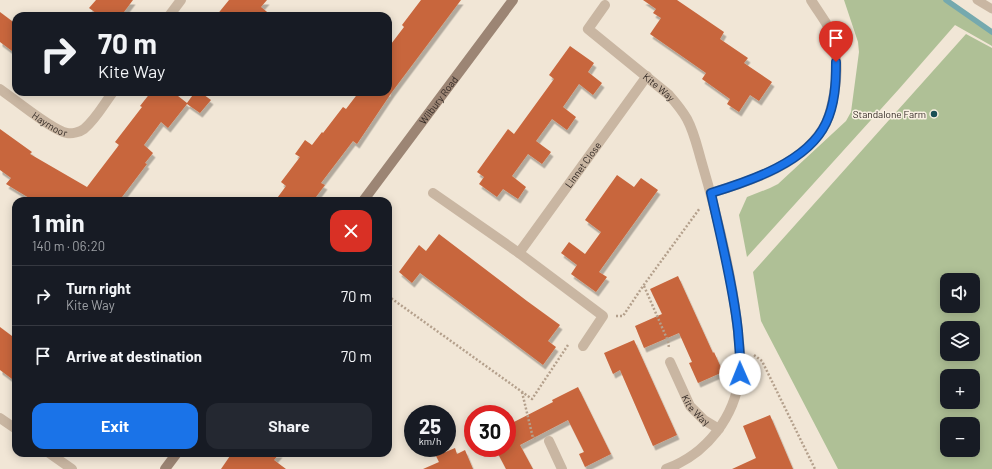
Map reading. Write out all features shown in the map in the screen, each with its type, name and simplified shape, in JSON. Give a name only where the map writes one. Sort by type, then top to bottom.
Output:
[{"type":"street","points":[[172,12],[181,0]]},
{"type":"street","name":"Wilbury Road","points":[[366,197],[513,0]]},
{"type":"street","points":[[711,193],[761,176],[784,164],[817,137],[826,123],[833,103],[836,83],[836,62],[833,41],[826,23],[811,0]]},
{"type":"street","name":"Kite Way","points":[[604,5],[588,29],[669,95],[679,106],[688,120],[711,193],[731,284],[739,341],[741,362],[740,374],[731,409],[709,442],[686,465],[666,469]]},
{"type":"street","name":"Linnet Close","points":[[520,253],[647,76]]},
{"type":"street","name":"Haymoor","points":[[0,89],[54,128],[66,133],[76,133],[84,129],[110,96]]},
{"type":"street","points":[[433,193],[520,253],[603,316],[583,346]]},
{"type":"street","name":"Kite Way","points":[[670,362],[690,406],[704,420],[719,429]]},
{"type":"street","points":[[0,418],[12,426]]},
{"type":"street","points":[[549,441],[562,469]]},
{"type":"street","points":[[55,457],[72,469]]},
{"type":"street","points":[[165,469],[174,457]]},
{"type":"lane","points":[[977,0],[992,10]]},
{"type":"path","points":[[603,316],[623,316],[711,193]]},
{"type":"path","points":[[643,286],[668,341],[670,362]]},
{"type":"path","points":[[392,299],[532,399],[570,342],[583,346]]},
{"type":"path","points":[[739,341],[762,361],[815,469]]},
{"type":"path","points":[[522,391],[533,438],[549,441]]},
{"type":"green space","points":[[844,0],[950,0],[992,30],[992,46],[955,25],[747,257],[739,215],[747,197],[778,184],[846,121],[851,112],[859,52],[858,42]]},
{"type":"green space","points":[[966,34],[992,48],[992,469],[838,469],[761,321],[753,272]]},
{"type":"building","points":[[96,0],[133,0],[124,12],[94,12],[89,8]]},
{"type":"building","points":[[229,0],[267,0],[261,7],[267,12],[219,12]]},
{"type":"building","points":[[421,0],[461,0],[392,92],[392,43],[404,27],[402,25]]},
{"type":"building","points":[[643,0],[677,0],[724,32],[720,39],[748,58],[744,63],[772,82],[759,101],[750,95],[739,112],[727,104],[730,99],[702,79],[706,73],[650,34],[661,18],[653,13],[656,9]]},
{"type":"building","points":[[0,12],[12,21],[12,51],[0,42]]},
{"type":"building","points":[[570,46],[594,63],[588,72],[602,83],[593,95],[579,84],[563,107],[576,117],[567,130],[552,119],[536,141],[551,152],[542,164],[528,154],[512,176],[526,187],[518,199],[503,189],[497,197],[479,184],[484,177],[477,172],[508,129],[514,134],[554,79],[549,75]]},
{"type":"building","points":[[148,96],[178,96],[187,103],[192,96],[206,96],[211,100],[200,113],[187,104],[168,128],[161,122],[144,145],[153,153],[145,163],[147,164],[122,197],[27,197],[6,184],[11,178],[0,170],[0,129],[32,152],[30,154],[87,187],[119,145],[115,142],[142,107],[140,106]]},
{"type":"building","points":[[356,96],[389,96],[357,144],[353,141],[321,183],[325,185],[316,197],[278,197],[286,186],[281,182],[300,157],[295,154],[305,140],[312,145],[343,107],[346,109]]},
{"type":"building","points":[[617,175],[634,187],[641,178],[658,190],[599,272],[607,277],[596,292],[571,274],[577,265],[561,253],[569,242],[585,254],[601,232],[585,220]]},
{"type":"building","points":[[439,234],[560,325],[548,341],[556,347],[543,365],[420,273],[412,283],[399,272],[419,245],[426,251]]},
{"type":"building","points":[[678,276],[723,372],[698,383],[689,363],[692,362],[679,333],[644,348],[635,326],[662,314],[650,289]]},
{"type":"building","points":[[0,327],[12,336],[12,379],[0,370]]},
{"type":"building","points":[[634,340],[677,435],[653,446],[620,370],[613,374],[604,353]]},
{"type":"building","points":[[578,387],[611,454],[585,467],[579,454],[584,452],[568,420],[520,445],[533,469],[506,469],[500,457],[516,457],[516,421],[553,402],[552,400]]},
{"type":"building","points":[[770,415],[793,469],[732,469],[756,458],[743,426]]},
{"type":"building","points":[[464,450],[464,457],[468,457],[473,469],[423,469],[439,462],[436,457],[456,457],[456,451],[457,454]]},
{"type":"building","points":[[229,457],[277,457],[274,460],[286,469],[221,469]]},
{"type":"waterway","points":[[946,0],[992,32]]},
{"type":"place","name":"Standalone Farm","points":[[934,114]]},
{"type":"route","points":[[740,374],[741,362],[731,284],[711,193],[740,184],[778,168],[804,149],[817,137],[826,123],[833,103],[836,83],[836,62]]}]
